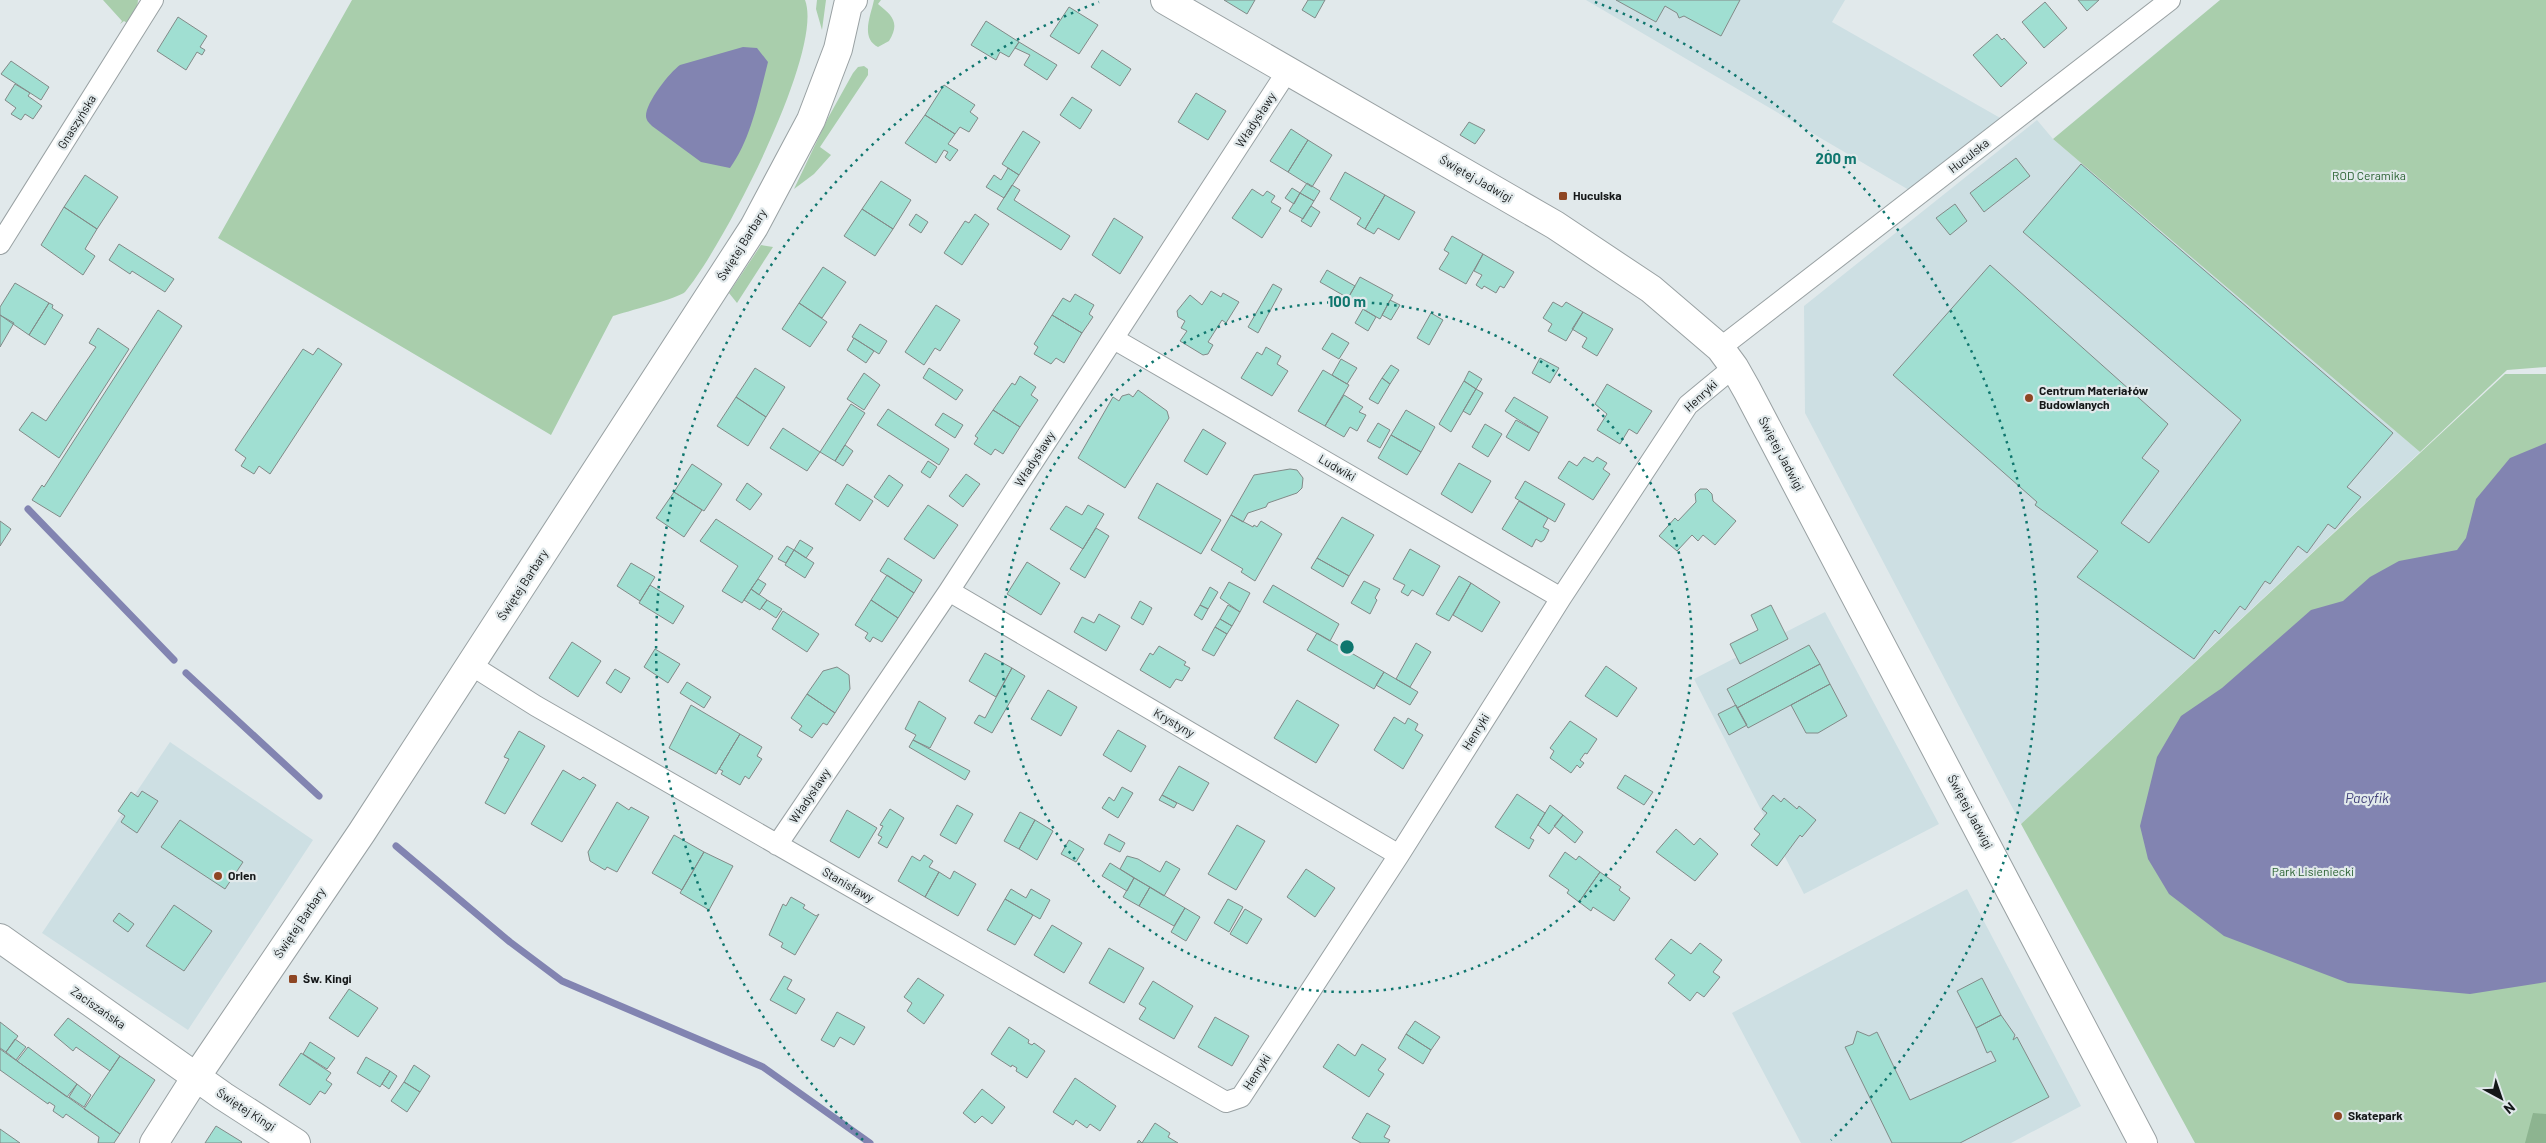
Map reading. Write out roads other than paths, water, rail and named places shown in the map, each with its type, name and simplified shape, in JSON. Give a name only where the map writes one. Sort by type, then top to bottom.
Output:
[{"type":"street","name":"Gnaszyńska","points":[[0,244],[153,0]]},
{"type":"street","name":"Świętej Jadwigi","points":[[1165,0],[1556,224],[1651,289],[1727,357],[2143,1143]]},
{"type":"street","name":"Huculska","points":[[1727,357],[2170,0]]},
{"type":"street","name":"Świętej Barbary","points":[[154,1143],[196,1076],[362,832],[754,227],[811,120],[838,49],[848,2]]},
{"type":"street","name":"Władysławy","points":[[777,845],[949,591],[1288,70]]},
{"type":"street","name":"Ludwiki","points":[[1114,339],[1560,598]]},
{"type":"street","name":"Henryki","points":[[1226,1102],[1241,1097],[1398,855],[1560,598],[1688,405],[1727,357]]},
{"type":"street","name":"Krystyny","points":[[949,591],[1398,855]]},
{"type":"street","name":"Stanisławy","points":[[471,665],[536,706],[1226,1102]]},
{"type":"street","name":"Zaciszańska","points":[[0,938],[196,1076]]},
{"type":"street","name":"Świętej Kingi","points":[[196,1076],[296,1143]]},
{"type":"water","points":[[743,47],[757,48],[768,62],[749,131],[730,168],[701,162],[652,126],[646,116],[647,110],[659,88],[680,65]]},
{"type":"water","name":"Pacyfik","points":[[2546,443],[2546,982],[2470,994],[2348,983],[2224,936],[2169,894],[2148,859],[2140,826],[2157,757],[2181,716],[2222,688],[2311,610],[2343,601],[2370,577],[2399,561],[2457,550],[2466,538],[2476,499],[2510,458]]},
{"type":"waterway","points":[[28,509],[174,660]]},
{"type":"waterway","points":[[186,673],[319,796]]},
{"type":"waterway","points":[[396,846],[510,942],[562,981],[763,1067],[870,1143]]},
{"type":"place","name":"Huculska","points":[[1563,196]]},
{"type":"place","name":"Centrum Materiałów Budowlanych","points":[[2029,398]]},
{"type":"place","name":"Orlen","points":[[218,876]]},
{"type":"place","name":"Św. Kingi","points":[[293,979]]},
{"type":"place","name":"Skatepark","points":[[2338,1116]]},
{"type":"park label","name":"ROD Ceramika","points":[[2369,176]]},
{"type":"park label","name":"Park Lisieniecki","points":[[2313,872]]}]
